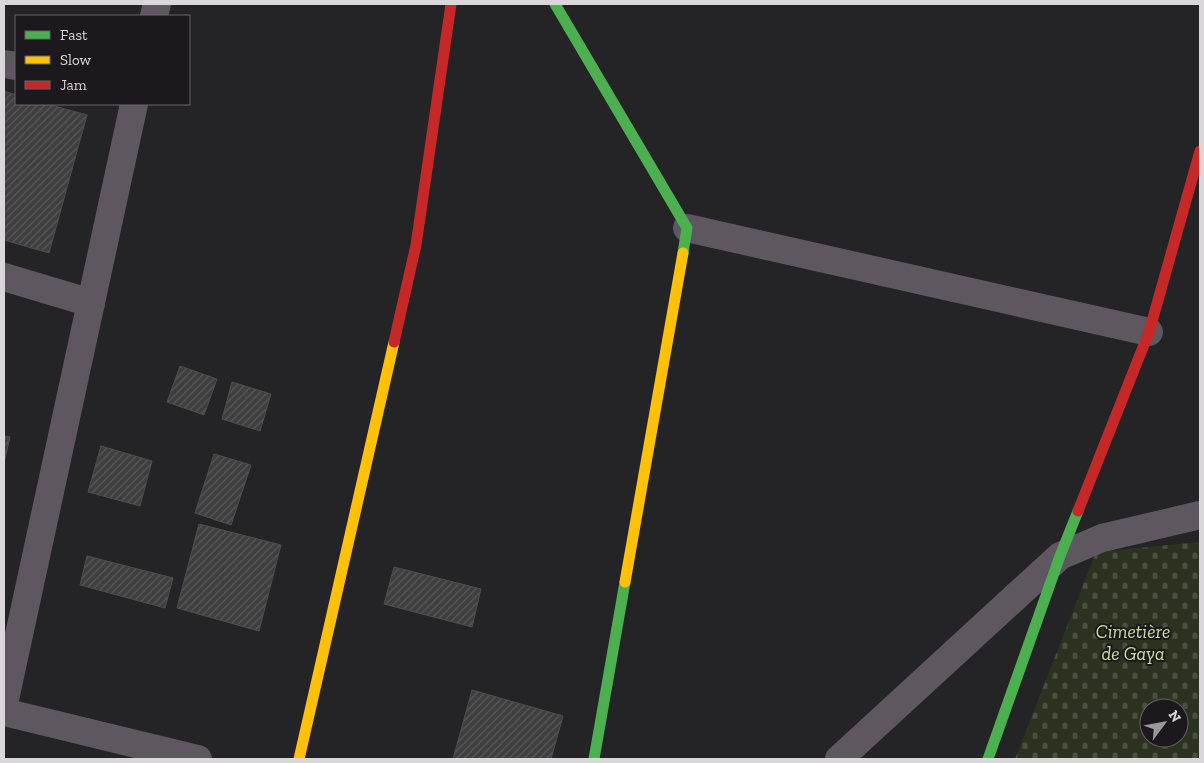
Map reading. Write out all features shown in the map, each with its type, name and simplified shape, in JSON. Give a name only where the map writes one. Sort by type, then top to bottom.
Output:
[{"type":"street","points":[[299,759],[416,245],[451,4]]},
{"type":"street","points":[[555,4],[687,228],[594,759]]},
{"type":"street","points":[[4,704],[134,105]]},
{"type":"street","points":[[988,759],[1060,556],[1150,332],[1200,151]]},
{"type":"street","points":[[687,228],[1150,332]]},
{"type":"street","points":[[4,277],[91,304]]},
{"type":"street","points":[[839,759],[1060,556],[1102,538],[1200,515]]},
{"type":"street","points":[[4,712],[198,759]]},
{"type":"green space","name":"Cimetière de Gaya","points":[[1200,542],[1200,759],[1015,759],[1096,552]]},
{"type":"building","points":[[4,91],[15,95],[15,105],[51,105],[87,115],[49,253],[4,240]]},
{"type":"building","points":[[180,366],[217,379],[204,415],[167,402]]},
{"type":"building","points":[[232,382],[271,394],[260,431],[222,419]]},
{"type":"building","points":[[4,436],[10,437],[4,463]]},
{"type":"building","points":[[101,446],[152,461],[140,506],[88,492]]},
{"type":"building","points":[[214,454],[251,465],[231,525],[195,513]]},
{"type":"building","points":[[199,524],[281,545],[259,631],[177,608]]},
{"type":"building","points":[[87,556],[173,578],[165,608],[80,585]]},
{"type":"building","points":[[394,567],[481,589],[472,627],[384,604]]},
{"type":"building","points":[[472,690],[563,716],[551,759],[453,759]]},
{"type":"traffic: fast","points":[[555,4],[687,228],[683,253]]},
{"type":"traffic: fast","points":[[988,759],[1060,556],[1078,511]]},
{"type":"traffic: fast","points":[[594,759],[625,582]]},
{"type":"traffic: slow","points":[[625,582],[683,253]]},
{"type":"traffic: slow","points":[[299,759],[394,342]]},
{"type":"traffic: jam","points":[[394,342],[416,245],[451,4]]},
{"type":"traffic: jam","points":[[1078,511],[1149,332],[1200,151]]}]
